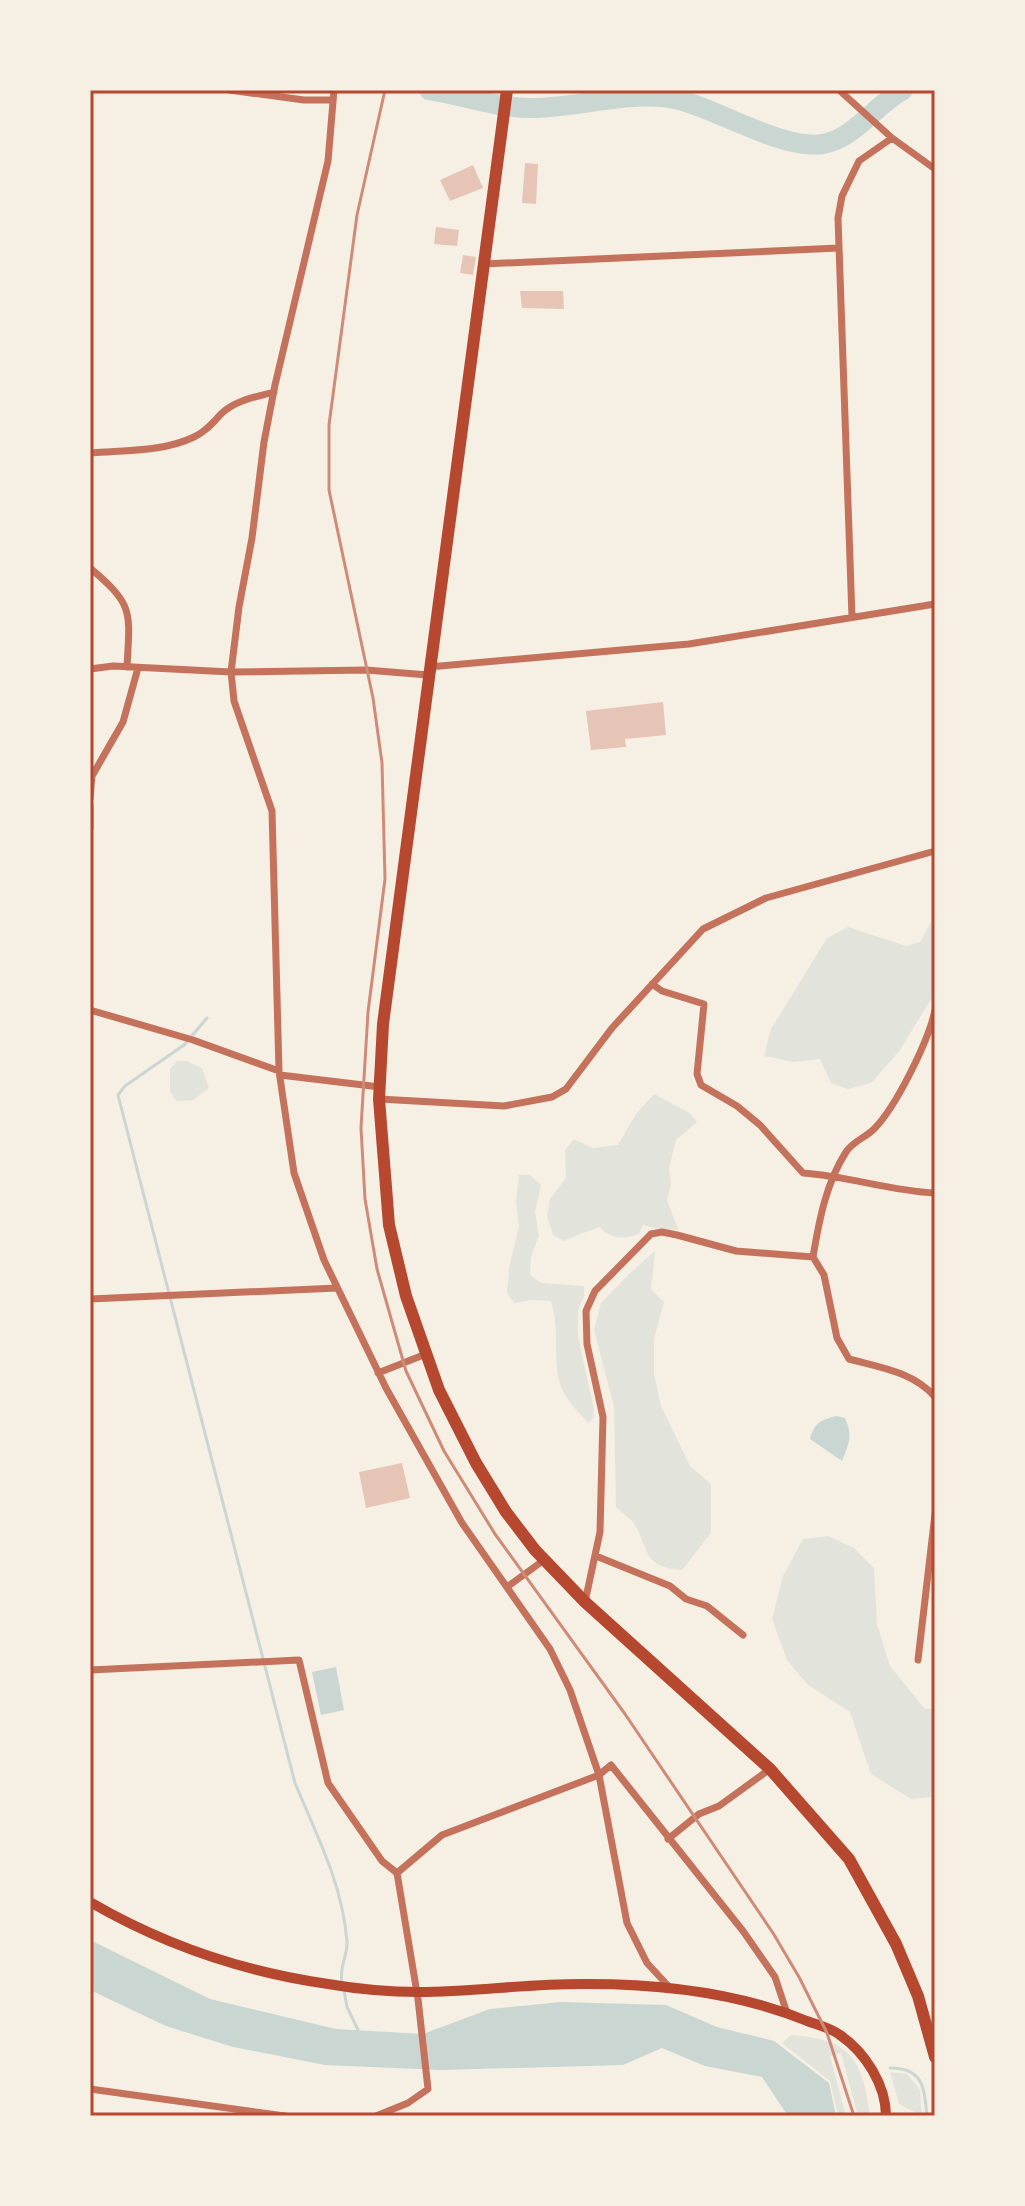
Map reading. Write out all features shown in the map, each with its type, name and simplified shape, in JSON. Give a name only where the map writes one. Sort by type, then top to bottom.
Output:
[{"type":"highway","points":[[507,90],[383,1024],[380,1093],[389,1225],[406,1296],[439,1390],[476,1463],[506,1512],[544,1560],[585,1602],[770,1769],[849,1859],[877,1906],[918,1996],[935,2057]]},
{"type":"main road","points":[[90,1902],[165,1941],[253,1970],[329,1984],[416,1992],[588,1984],[671,1989],[720,1996],[787,2013],[838,2033],[861,2052],[875,2075],[886,2116]]},
{"type":"street","points":[[229,90],[304,100],[333,100]]},
{"type":"street","points":[[334,90],[328,161],[264,442],[231,672],[234,701],[272,811],[279,1073],[294,1173],[337,1288],[378,1373],[462,1523],[550,1649],[570,1690],[599,1775],[627,1923],[647,1963],[671,1989]]},
{"type":"street","points":[[839,90],[891,137],[935,169]]},
{"type":"street","points":[[852,617],[838,218],[842,196],[859,161],[891,137]]},
{"type":"street","points":[[484,264],[839,248]]},
{"type":"street","points":[[90,453],[157,448],[192,438],[209,428],[223,412],[239,401],[274,392]]},
{"type":"street","points":[[90,568],[117,590],[127,607],[127,667]]},
{"type":"street","points":[[90,669],[429,671],[689,644],[935,604]]},
{"type":"street","points":[[90,798],[92,776],[123,722],[138,668]]},
{"type":"street","points":[[90,807],[90,828]]},
{"type":"street","points":[[90,1010],[193,1040],[279,1073],[380,1093],[504,1106],[552,1097],[566,1089],[612,1028],[703,929],[744,907],[794,890],[935,851]]},
{"type":"street","points":[[652,984],[662,991],[704,1004],[697,1074],[701,1085],[737,1106],[760,1125],[803,1173],[835,1175],[903,1191],[935,1193]]},
{"type":"street","points":[[935,1010],[899,1096],[874,1129],[846,1151],[821,1211],[813,1257],[824,1275],[837,1338],[849,1359],[915,1380],[935,1397]]},
{"type":"street","points":[[585,1602],[600,1532],[603,1417],[587,1344],[586,1322],[589,1301],[595,1291],[651,1234],[662,1232],[736,1251],[813,1257]]},
{"type":"street","points":[[90,1299],[337,1288]]},
{"type":"street","points":[[378,1373],[426,1354]]},
{"type":"street","points":[[918,1660],[935,1514]]},
{"type":"street","points":[[596,1556],[670,1586],[686,1599],[707,1606],[743,1635]]},
{"type":"street","points":[[507,1587],[544,1560]]},
{"type":"street","points":[[90,1670],[299,1660],[328,1783],[382,1861],[397,1873],[428,2089],[408,2103],[376,2116]]},
{"type":"street","points":[[397,1873],[442,1835],[599,1775],[611,1765],[737,1923],[775,1977],[787,2013]]},
{"type":"street","points":[[668,1839],[699,1814],[719,1806],[770,1769]]},
{"type":"street","points":[[90,2089],[285,2116]]},
{"type":"shaded area","points":[[935,915],[935,993],[900,1050],[871,1083],[848,1089],[831,1083],[820,1059],[794,1062],[764,1056],[771,1029],[827,938],[848,927],[906,946],[920,942]]},
{"type":"shaded area","points":[[177,1061],[187,1061],[202,1068],[209,1088],[193,1100],[176,1101],[170,1091],[170,1069]]},
{"type":"shaded area","points":[[654,1094],[690,1113],[697,1122],[676,1140],[669,1168],[671,1184],[667,1200],[678,1229],[663,1230],[643,1225],[639,1234],[622,1238],[608,1234],[599,1227],[563,1241],[553,1235],[547,1216],[550,1199],[566,1178],[565,1150],[574,1139],[593,1148],[618,1145],[636,1114]]},
{"type":"shaded area","points":[[519,1175],[530,1175],[541,1185],[535,1212],[539,1236],[531,1257],[530,1274],[541,1283],[584,1286],[578,1311],[578,1337],[594,1409],[593,1418],[588,1423],[560,1383],[551,1301],[514,1303],[507,1293],[509,1268],[519,1226],[516,1202]]},
{"type":"shaded area","points":[[655,1251],[651,1289],[664,1302],[654,1339],[654,1374],[661,1406],[690,1466],[711,1484],[711,1533],[682,1570],[654,1562],[633,1522],[616,1507],[614,1407],[594,1330],[601,1303]]},
{"type":"shaded area","points":[[836,1416],[845,1418],[849,1430],[842,1461],[810,1439],[819,1423]]},
{"type":"shaded area","points":[[828,1536],[854,1548],[874,1568],[877,1624],[890,1666],[925,1709],[935,1709],[935,1791],[932,1797],[911,1799],[871,1774],[850,1712],[807,1684],[787,1660],[772,1619],[783,1576],[803,1539]]},
{"type":"shaded area","points":[[336,1667],[344,1710],[321,1715],[312,1672]]},
{"type":"shaded area","points":[[90,1940],[210,1999],[336,2029],[423,2034],[490,2009],[561,2002],[666,2005],[717,2027],[774,2041],[829,2083],[836,2116],[788,2116],[762,2077],[705,2066],[662,2048],[623,2065],[441,2070],[325,2065],[233,2047],[166,2026],[90,1990]]},
{"type":"shaded area","points":[[791,2035],[827,2041],[850,2056],[863,2080],[870,2116],[858,2116],[841,2053],[830,2056],[846,2116],[838,2116],[830,2081],[782,2043]]},
{"type":"shaded area","points":[[890,2072],[907,2074],[920,2090],[922,2116],[899,2104]]},
{"type":"building","points":[[525,163],[538,164],[536,204],[522,203]]},
{"type":"building","points":[[473,165],[483,188],[450,201],[440,180]]},
{"type":"building","points":[[436,227],[459,230],[457,246],[434,244]]},
{"type":"building","points":[[463,255],[476,257],[473,275],[460,273]]},
{"type":"building","points":[[520,291],[563,291],[564,309],[522,308]]},
{"type":"building","points":[[663,702],[666,735],[625,739],[626,747],[591,750],[586,711]]},
{"type":"building","points":[[402,1463],[410,1498],[366,1508],[359,1472]]},
{"type":"waterway","points":[[429,90],[505,106],[531,108],[627,98],[665,98],[699,106],[772,136],[807,144],[823,144],[845,135],[903,90]]},
{"type":"waterway","points":[[207,1018],[184,1045],[125,1086],[118,1095],[295,1783],[340,1899],[347,1941],[342,1983]]},
{"type":"waterway","points":[[344,1990],[347,2007],[359,2032]]},
{"type":"waterway","points":[[890,2068],[916,2076],[923,2089],[927,2116]]},
{"type":"railway","points":[[385,90],[357,215],[329,425],[329,490],[373,698],[382,763],[385,879],[368,1012],[361,1128],[365,1199],[377,1269],[406,1371],[444,1451],[495,1534],[625,1714],[773,1933],[827,2033],[854,2116]]}]
